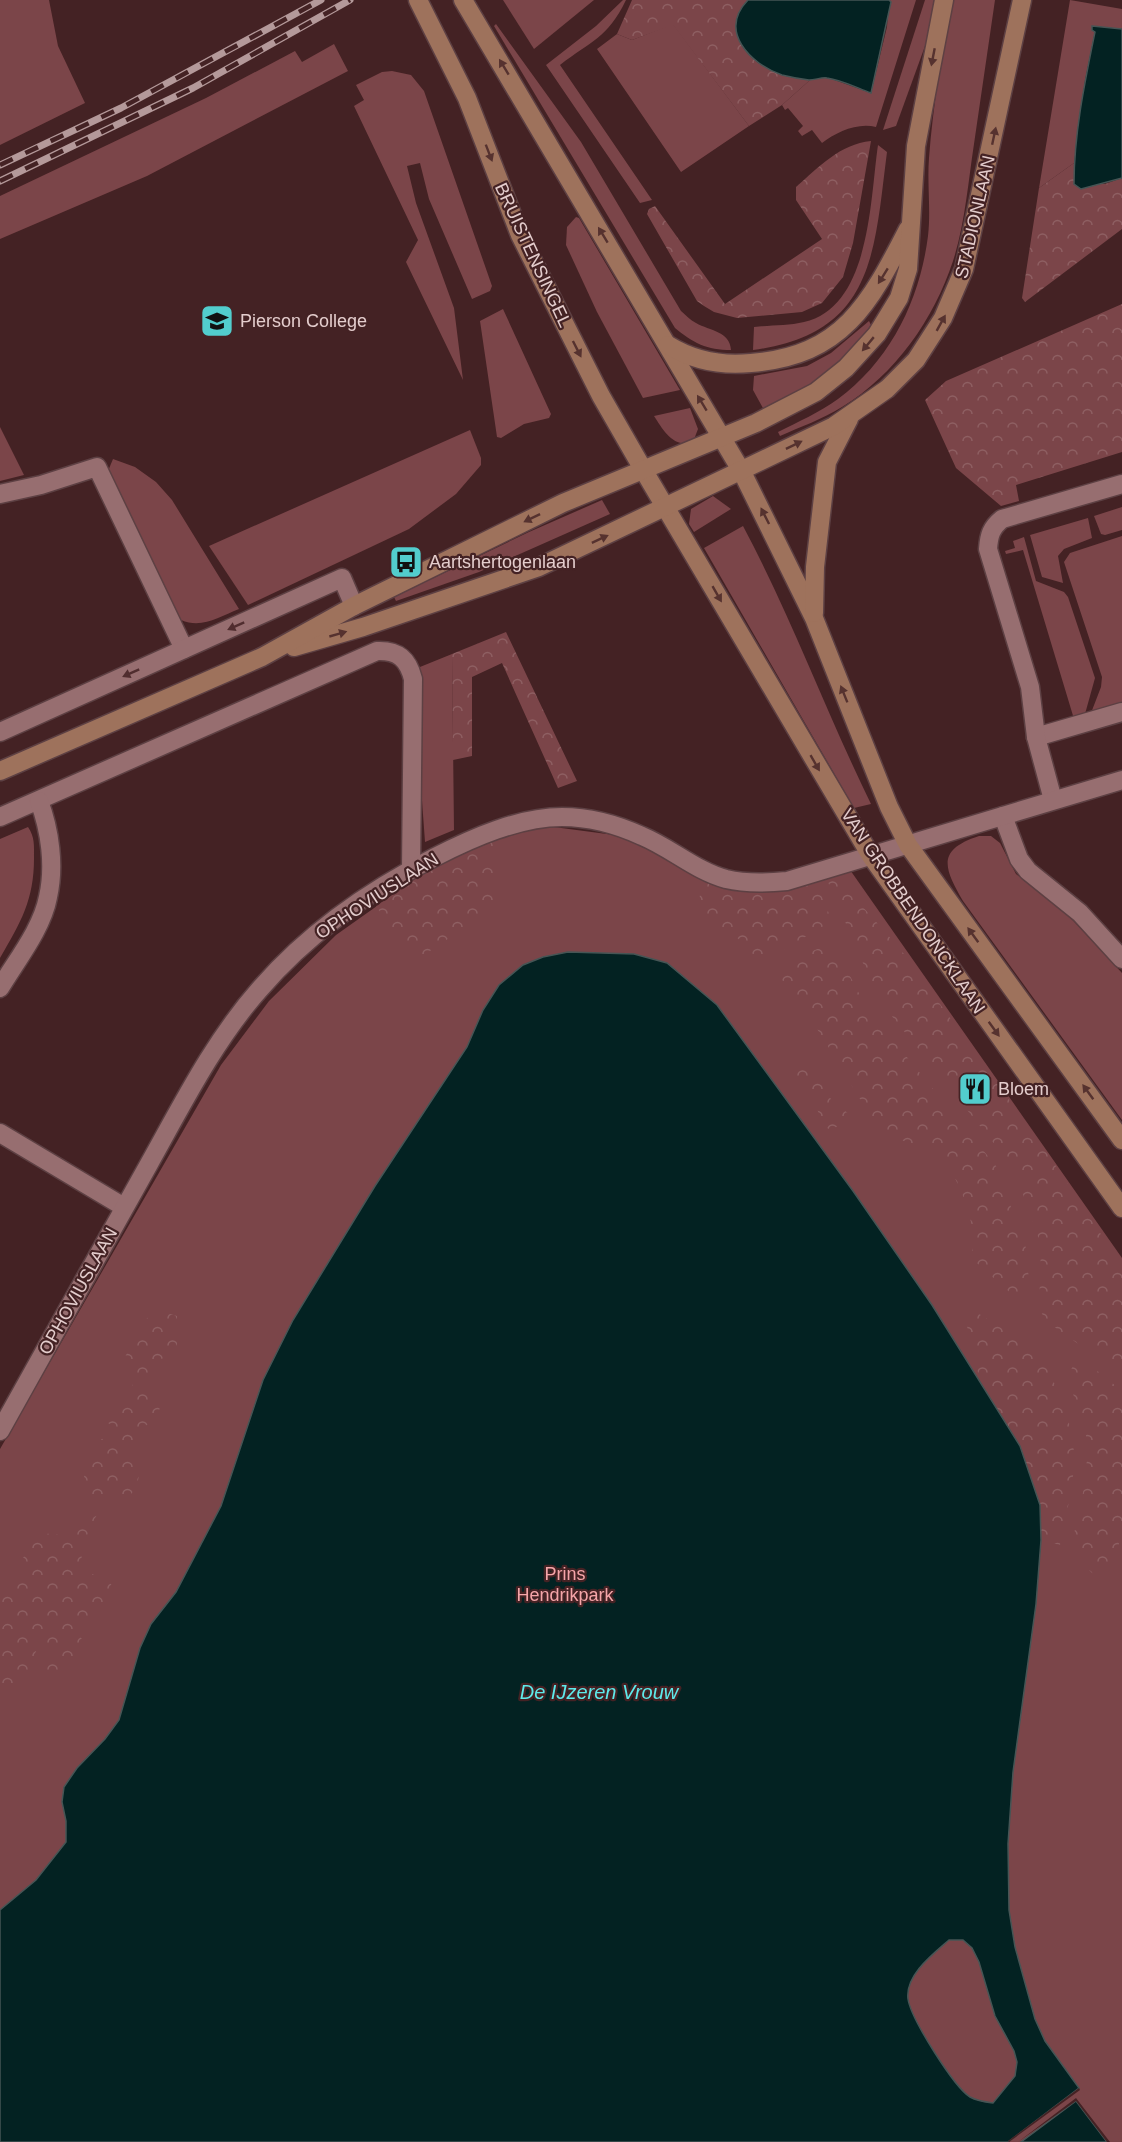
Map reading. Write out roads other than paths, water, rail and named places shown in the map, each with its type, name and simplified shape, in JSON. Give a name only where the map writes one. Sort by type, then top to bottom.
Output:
[{"type":"main road","name":"BRUISTENSINGEL","points":[[418,0],[468,98],[525,244],[601,396],[666,508]]},
{"type":"main road","points":[[262,657],[363,627],[539,567],[742,472],[463,0]]},
{"type":"main road","points":[[0,771],[262,657],[354,606],[563,503],[723,437],[816,392],[857,357],[886,321],[899,298],[908,269],[918,130],[944,0]]},
{"type":"main road","name":"STADIONLAAN","points":[[742,472],[850,417],[887,389],[916,360],[931,340],[955,296],[977,218],[1022,0]]},
{"type":"main road","points":[[668,345],[694,358],[739,364],[781,359],[810,351],[845,327],[868,299],[910,225]]},
{"type":"main road","points":[[814,618],[815,567],[827,462],[850,417]]},
{"type":"main road","name":"VAN GROBBENDONCKLAAN","points":[[742,472],[814,618],[889,807],[908,845],[1122,1140]]},
{"type":"main road","name":"VAN GROBBENDONCKLAAN","points":[[666,508],[871,856],[1122,1208]]},
{"type":"street","points":[[0,494],[41,485],[97,467],[184,649]]},
{"type":"street","points":[[1053,800],[1036,737],[1030,687],[988,549],[992,526],[1002,519],[1122,484]]},
{"type":"street","points":[[0,732],[342,578],[354,606]]},
{"type":"street","points":[[0,817],[377,651],[390,651],[401,656],[410,667],[413,679],[411,869]]},
{"type":"street","points":[[1036,737],[1122,712]]},
{"type":"street","name":"OPHOVIUSLAAN","points":[[0,1431],[124,1206],[228,1030],[258,990],[293,954],[335,919],[411,869],[458,845],[520,823],[561,817],[604,822],[643,836],[695,866],[725,879],[757,884],[787,881],[814,875],[826,869],[1122,780]]},
{"type":"street","points":[[0,988],[36,926],[48,898],[48,824],[39,801]]},
{"type":"street","points":[[1003,816],[1019,859],[1028,871],[1080,913],[1122,959]]},
{"type":"street","points":[[0,1133],[124,1206]]},
{"type":"water","points":[[748,0],[889,0],[891,2],[871,93],[833,79],[809,80],[782,75],[759,63],[749,55],[737,34],[736,23]]},
{"type":"water","points":[[1092,26],[1122,29],[1122,178],[1081,189],[1074,184],[1074,165],[1081,107],[1095,32]]},
{"type":"water","name":"De IJzeren Vrouw","points":[[568,952],[634,954],[667,963],[717,1005],[853,1191],[932,1305],[1020,1446],[1040,1505],[1041,1540],[1036,1604],[1013,1772],[1008,1844],[1009,1910],[1015,1947],[1035,2019],[1045,2041],[1079,2088],[1008,2142],[0,2142],[0,1910],[36,1880],[66,1842],[66,1821],[62,1802],[64,1787],[77,1768],[105,1739],[119,1720],[140,1648],[151,1624],[176,1592],[221,1506],[263,1380],[293,1320],[375,1186],[467,1047],[483,1010],[499,985],[523,965],[543,957]],"holes":[[[949,1940],[963,1940],[972,1948],[979,1962],[995,2016],[1014,2051],[1017,2062],[1015,2076],[993,2103],[970,2097],[954,2080],[925,2036],[908,1999],[911,1982],[921,1966]]]},
{"type":"water","points":[[1076,2101],[1107,2142],[1021,2142]]},
{"type":"railway","points":[[0,165],[121,108],[321,0]]},
{"type":"railway","points":[[0,181],[193,88],[350,0]]},
{"type":"place","name":"Pierson College","points":[[217,321]]},
{"type":"place","name":"Aartshertogenlaan","points":[[406,562]]},
{"type":"place","name":"Bloem","points":[[975,1089]]},
{"type":"park label","name":"Prins Hendrikpark","points":[[565,1584]]}]
